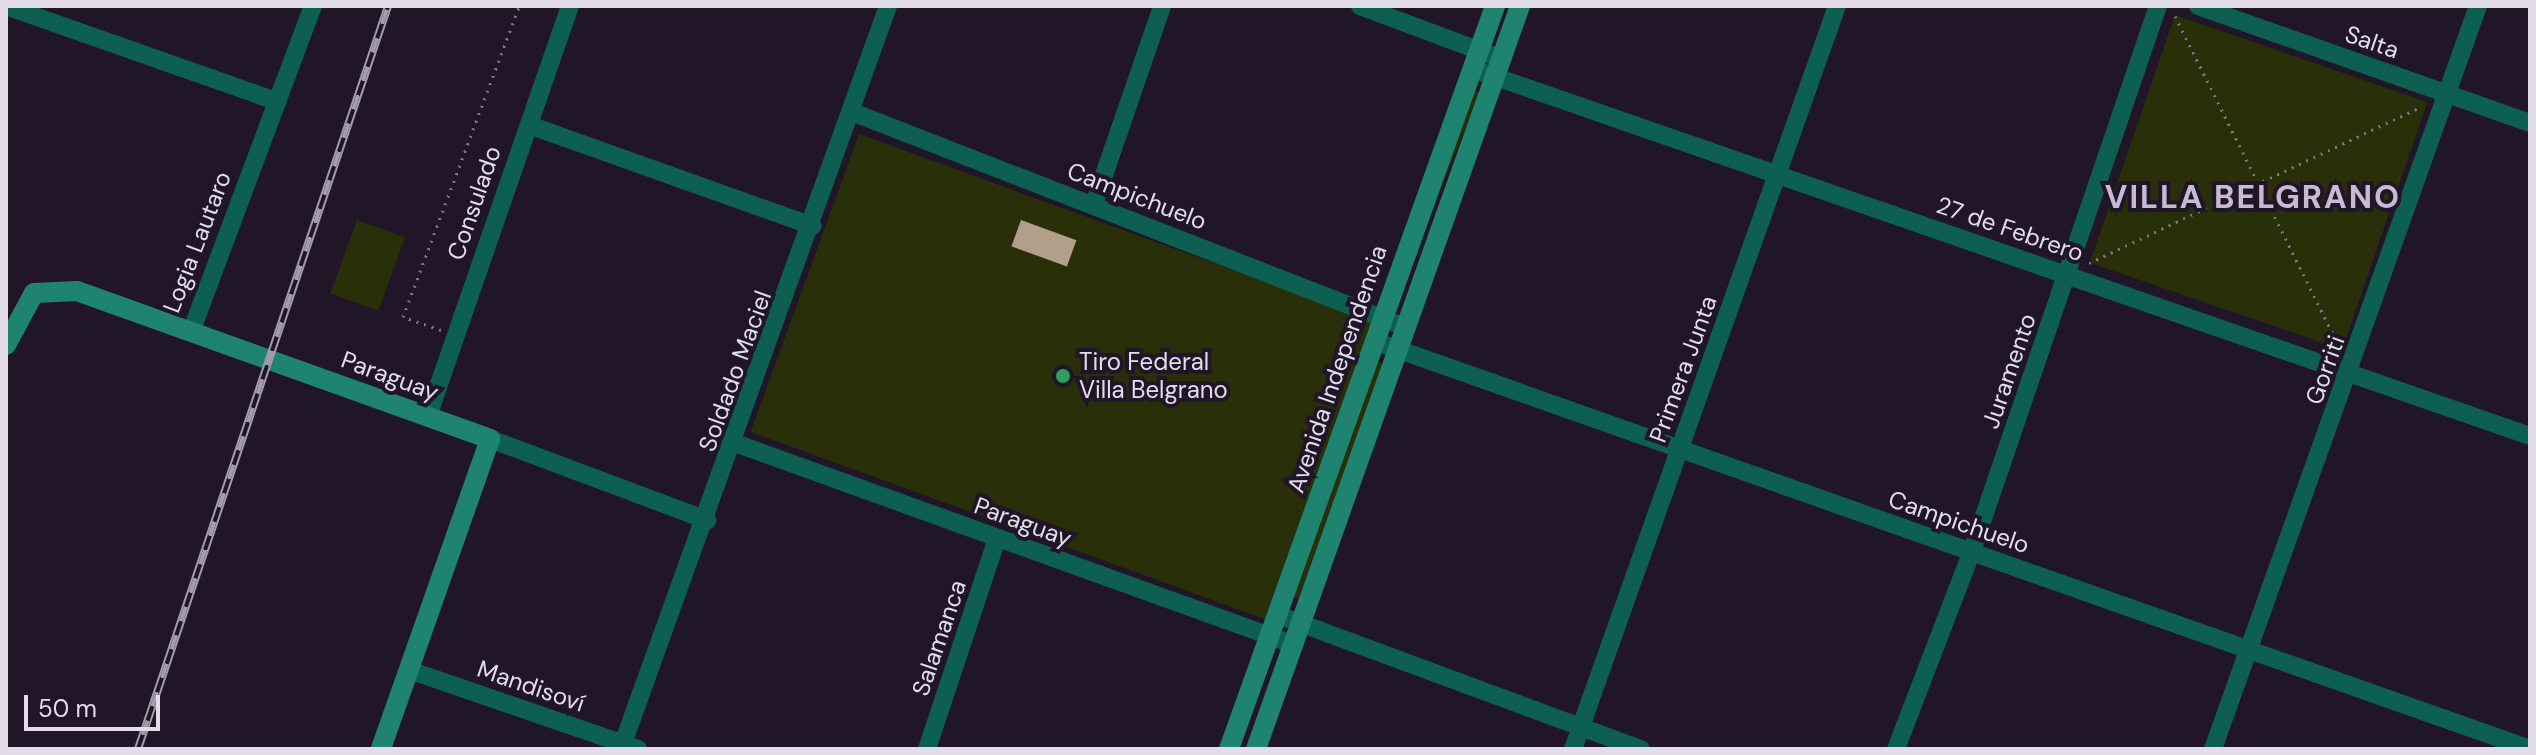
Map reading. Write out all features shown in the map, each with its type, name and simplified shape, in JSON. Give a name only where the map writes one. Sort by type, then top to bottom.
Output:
[{"type":"street","points":[[6,6],[31,10],[278,102]]},
{"type":"street","name":"Logia Lautaro","points":[[6,345],[34,293],[54,288],[191,332],[313,6]]},
{"type":"street","name":"Consulado","points":[[428,416],[570,6]]},
{"type":"street","name":"Soldado Maciel","points":[[627,747],[888,6]]},
{"type":"street","points":[[1094,204],[1162,6]]},
{"type":"street","name":"27 de Febrero","points":[[1360,6],[1498,68],[1778,174],[2530,436]]},
{"type":"street","name":"Avenida Independencia","points":[[1229,749],[1495,6]]},
{"type":"street","name":"Avenida Independencia","points":[[1256,749],[1303,625],[1520,6]]},
{"type":"street","name":"Primera Junta","points":[[1573,749],[1837,6]]},
{"type":"street","name":"Juramento","points":[[1896,749],[1972,551],[2158,6]]},
{"type":"street","name":"Salta","points":[[2198,6],[2530,123]]},
{"type":"street","name":"Gorriti","points":[[2213,749],[2478,6]]},
{"type":"street","name":"Campichuelo","points":[[852,112],[1405,327]]},
{"type":"street","points":[[529,125],[813,226]]},
{"type":"street","name":"Paraguay","points":[[191,332],[707,520]]},
{"type":"street","name":"Campichuelo","points":[[1374,341],[2530,749]]},
{"type":"street","points":[[381,749],[490,439]]},
{"type":"street","name":"Paraguay","points":[[735,443],[996,541],[1295,645]]},
{"type":"street","name":"Salamanca","points":[[927,749],[996,541]]},
{"type":"street","points":[[1278,615],[1641,749]]},
{"type":"street","name":"Mandisoví","points":[[409,670],[627,747]]},
{"type":"path","points":[[456,335],[403,317],[519,6]]},
{"type":"path","points":[[2169,6],[2350,372]]},
{"type":"path","points":[[2068,275],[2255,183],[2447,94]]},
{"type":"green space","points":[[2175,15],[2427,102],[2342,350],[2090,263]]},
{"type":"green space","points":[[1475,91],[1480,93],[1393,307],[1388,305]]},
{"type":"green space","name":"Tiro Federal Villa Belgrano","points":[[859,134],[1373,321],[1265,619],[751,432]]},
{"type":"green space","points":[[357,220],[405,237],[378,311],[330,293]]},
{"type":"green space","points":[[1378,362],[1383,364],[1298,599],[1292,597]]},
{"type":"building","points":[[1021,220],[1076,240],[1067,266],[1011,246]]},
{"type":"railway","points":[[138,749],[388,6]]},
{"type":"place","name":"Tiro Federal Villa Belgrano","points":[[1063,376]]},
{"type":"district","name":"VILLA BELGRANO","points":[[2253,197]]}]
